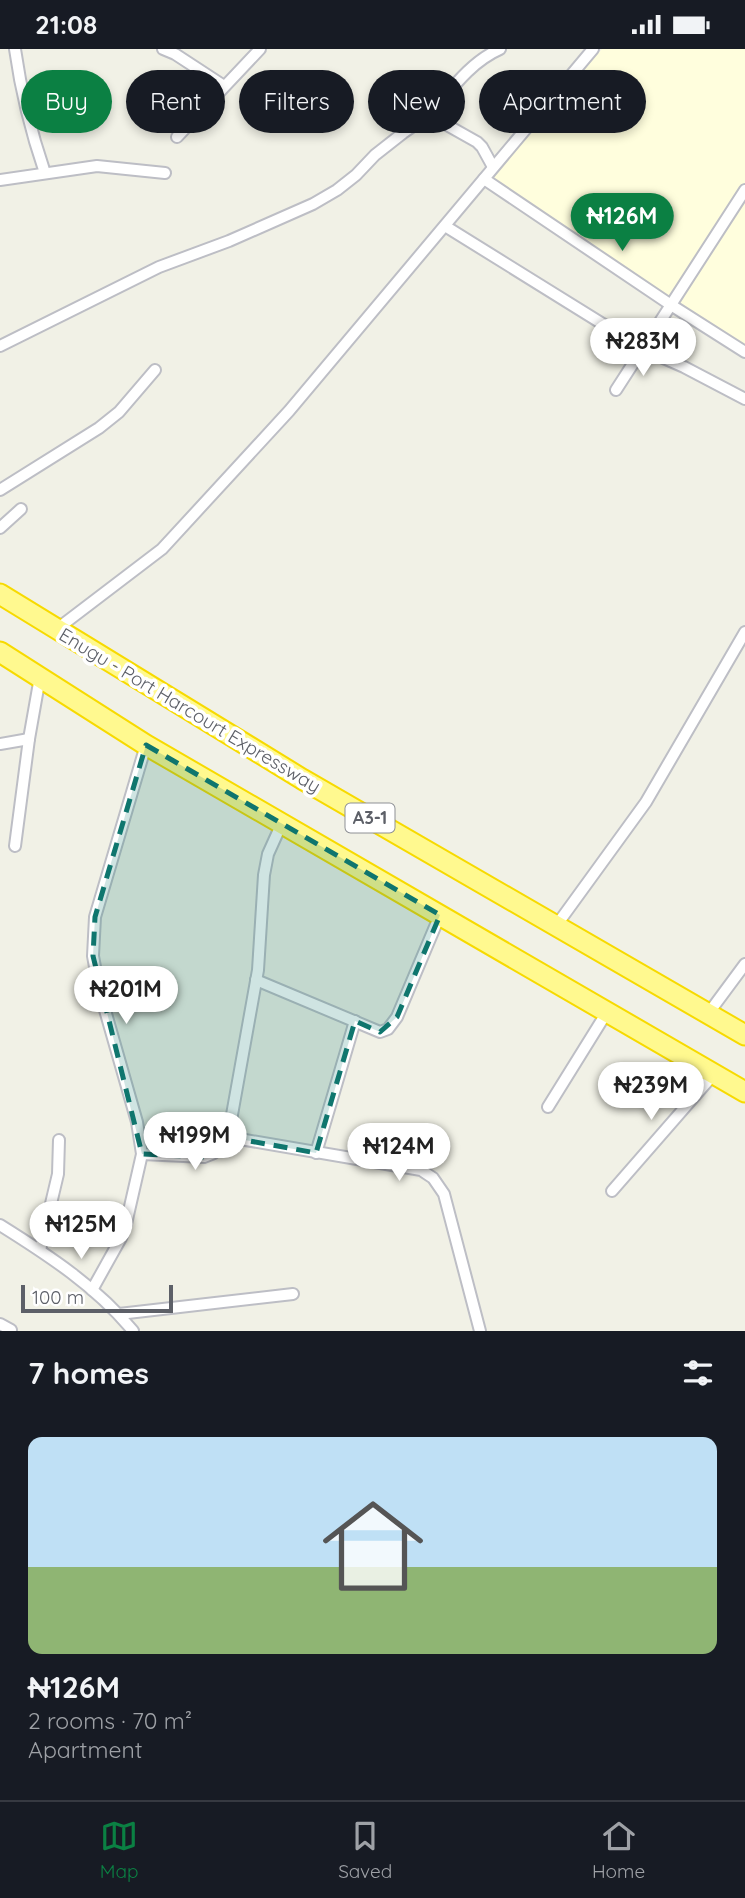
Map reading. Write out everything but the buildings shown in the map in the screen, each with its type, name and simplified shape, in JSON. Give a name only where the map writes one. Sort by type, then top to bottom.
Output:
[{"type":"highway","name":"Enugu - Port Harcourt Expressway","points":[[0,594],[302,779],[745,1035]]},
{"type":"highway","name":"A3-1","points":[[0,652],[146,744],[745,1092]]},
{"type":"street","points":[[15,49],[31,133],[45,173]]},
{"type":"street","points":[[163,49],[200,70]]},
{"type":"street","points":[[225,85],[260,49]]},
{"type":"street","points":[[465,75],[484,52],[500,49]]},
{"type":"street","points":[[57,629],[162,549],[289,411],[593,49]]},
{"type":"street","points":[[177,137],[181,133]]},
{"type":"street","points":[[0,346],[159,267],[229,241],[313,204],[337,190],[403,133]]},
{"type":"street","points":[[461,133],[482,147],[493,167]]},
{"type":"street","points":[[0,180],[97,166],[165,173]]},
{"type":"street","points":[[484,179],[745,352]]},
{"type":"street","points":[[616,390],[745,190]]},
{"type":"street","points":[[445,226],[643,349],[745,399]]},
{"type":"street","points":[[0,490],[109,420],[155,370]]},
{"type":"street","points":[[0,528],[21,509]]},
{"type":"street","points":[[556,926],[646,802],[745,632]]},
{"type":"street","points":[[15,846],[40,677]]},
{"type":"street","points":[[0,744],[29,739]]},
{"type":"street","points":[[93,1290],[124,1231],[142,1154],[137,1122],[99,989],[93,956],[95,916],[146,744]]},
{"type":"street","points":[[142,1154],[204,1157],[214,1153],[228,1137],[256,980],[264,876],[268,854],[282,823]]},
{"type":"street","points":[[256,980],[380,1032],[394,1023],[440,915]]},
{"type":"street","points":[[708,1014],[745,964]]},
{"type":"street","points":[[548,1107],[607,1012]]},
{"type":"street","points":[[316,1153],[355,1021]]},
{"type":"street","points":[[612,1191],[714,1074]]},
{"type":"street","points":[[228,1137],[421,1170],[433,1178],[444,1194],[480,1331]]},
{"type":"street","points":[[40,1250],[58,1174],[60,1140]]},
{"type":"street","points":[[0,1225],[40,1250],[93,1290],[133,1331]]},
{"type":"street","points":[[119,1314],[293,1294]]},
{"type":"street","points":[[0,1324],[11,1330]]},
{"type":"highlighted area","points":[[146,745],[440,915],[397,1017],[380,1032],[355,1021],[316,1153],[228,1137],[204,1157],[142,1154],[93,956],[95,917]]},
{"type":"shaded area","points":[[602,49],[745,49],[745,351],[487,182],[529,133],[646,133],[646,70],[584,70]]}]
